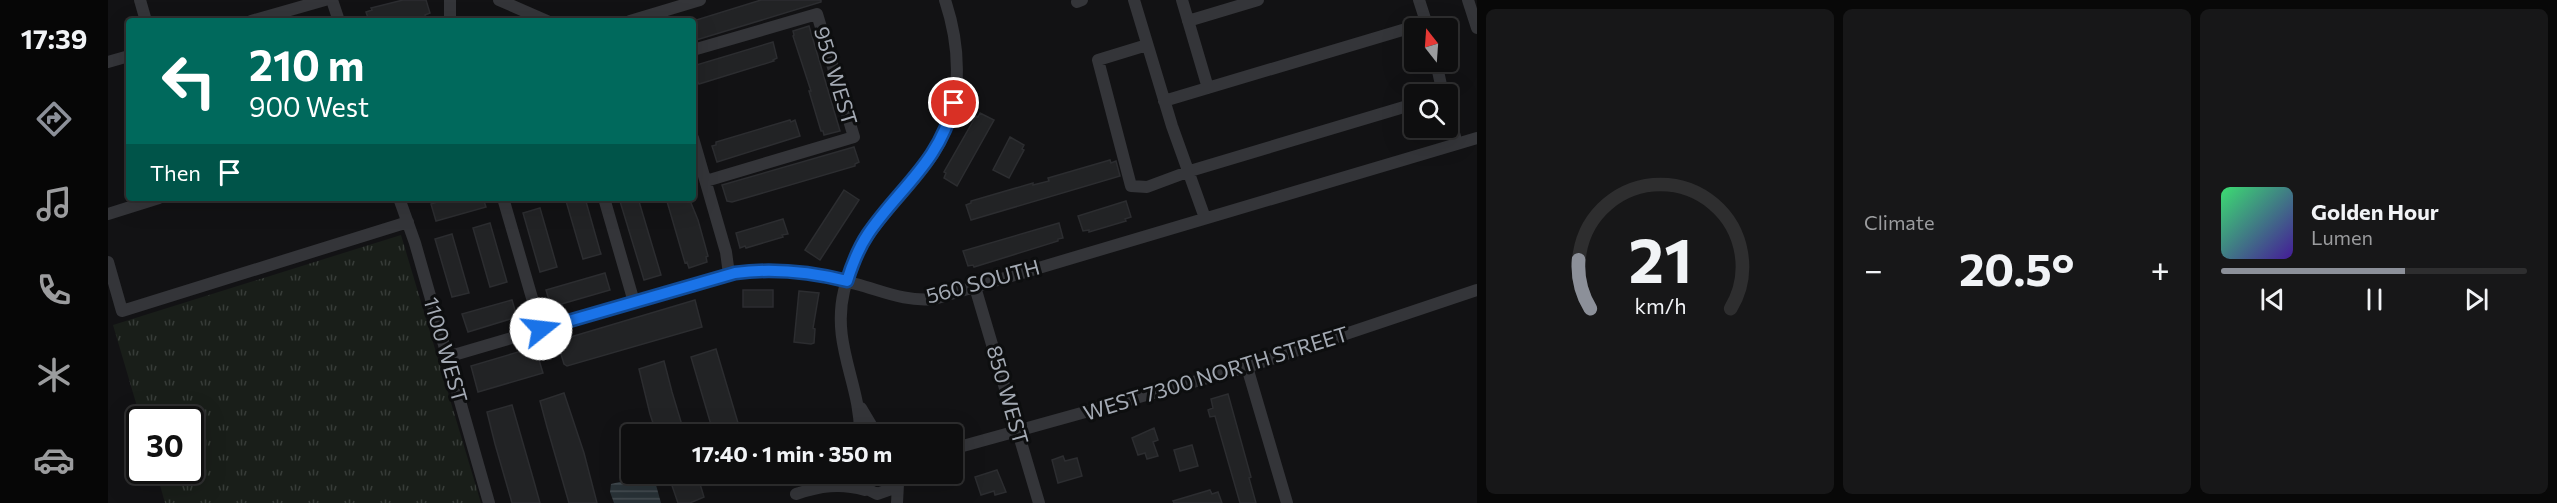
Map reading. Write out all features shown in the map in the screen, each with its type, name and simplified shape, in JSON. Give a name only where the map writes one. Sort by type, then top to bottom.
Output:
[{"type":"street","points":[[140,0],[145,18]]},
{"type":"street","points":[[262,18],[325,0]]},
{"type":"street","points":[[332,0],[338,18]]},
{"type":"street","points":[[450,0],[450,18]]},
{"type":"street","points":[[499,0],[540,18]]},
{"type":"street","points":[[653,0],[658,17],[700,0]]},
{"type":"street","points":[[859,424],[857,400],[842,341],[842,301],[852,265],[866,236],[927,163],[948,125],[956,91],[958,65],[956,36],[945,0]]},
{"type":"street","points":[[1134,0],[1164,101],[1205,218]]},
{"type":"street","points":[[1182,0],[1208,88]]},
{"type":"street","points":[[1188,21],[1258,0]]},
{"type":"street","points":[[1419,0],[1425,18]]},
{"type":"street","points":[[1468,0],[1477,28]]},
{"type":"street","name":"950 WEST","points":[[696,49],[817,14],[854,137],[706,181]]},
{"type":"street","points":[[1164,101],[1404,33]]},
{"type":"street","points":[[1147,45],[1098,60],[1131,186],[1147,187],[1190,171],[1404,107]]},
{"type":"street","points":[[108,62],[126,57]]},
{"type":"street","points":[[1455,138],[1457,144]]},
{"type":"street","name":"560 SOUTH","points":[[447,357],[729,274],[772,271],[810,274],[847,281],[893,296],[915,300],[943,297],[1477,138]]},
{"type":"street","points":[[696,148],[726,252],[729,274]]},
{"type":"street","points":[[108,214],[149,201]]},
{"type":"street","name":"1100 WEST","points":[[400,201],[489,503]]},
{"type":"street","points":[[503,201],[541,329]]},
{"type":"street","points":[[605,201],[634,302]]},
{"type":"street","points":[[108,261],[123,311],[408,222]]},
{"type":"street","name":"850 WEST","points":[[975,287],[1039,503]]},
{"type":"street","name":"WEST 7300 NORTH STREET","points":[[963,446],[1247,367],[1477,290]]},
{"type":"street","points":[[1247,367],[1287,503]]},
{"type":"street","points":[[857,400],[871,424]]},
{"type":"street","points":[[796,494],[823,484]]},
{"type":"street","points":[[859,484],[879,503]]},
{"type":"street","points":[[820,486],[846,486],[868,491],[889,492],[896,484]]},
{"type":"street","points":[[897,503],[901,484]]},
{"type":"green space","points":[[401,235],[481,503],[165,503],[160,484],[204,484],[204,406],[137,406],[113,325]]},
{"type":"shaded area","points":[[621,482],[621,484],[656,484],[661,503],[614,503],[610,492],[611,484]]},
{"type":"building","points":[[403,0],[426,0],[430,13],[425,15],[426,18],[368,18],[366,12],[372,10],[371,8]]},
{"type":"building","points":[[761,0],[821,0],[821,2],[696,40],[696,20]]},
{"type":"building","points":[[809,26],[840,131],[824,135],[793,36],[793,31]]},
{"type":"building","points":[[773,42],[777,58],[774,61],[699,84],[696,82],[696,65]]},
{"type":"building","points":[[980,113],[994,120],[957,186],[944,178],[946,173],[944,172],[976,116],[978,117]]},
{"type":"building","points":[[790,120],[791,122],[795,120],[800,136],[717,162],[712,146],[716,145],[716,142]]},
{"type":"building","points":[[1010,137],[1024,145],[1022,149],[1024,150],[1009,178],[993,170]]},
{"type":"building","points":[[854,147],[859,162],[855,166],[732,202],[727,201],[722,185]]},
{"type":"building","points":[[1110,160],[1111,163],[1116,161],[1120,176],[971,220],[966,205],[971,201],[1033,183],[1033,185],[1049,181],[1048,178]]},
{"type":"building","points":[[844,190],[859,200],[820,260],[805,250]]},
{"type":"building","points":[[440,201],[484,201],[486,207],[436,221],[431,204]]},
{"type":"building","points":[[566,201],[586,201],[601,254],[583,259]]},
{"type":"building","points":[[620,201],[639,201],[661,275],[644,280]]},
{"type":"building","points":[[667,201],[690,201],[698,220],[708,256],[706,257],[707,262],[689,268],[687,262],[685,263]]},
{"type":"building","points":[[1126,201],[1131,217],[1125,219],[1126,221],[1089,232],[1089,230],[1083,231],[1078,216]]},
{"type":"building","points":[[540,208],[557,267],[540,272],[523,213]]},
{"type":"building","points":[[783,219],[788,234],[740,248],[736,233]]},
{"type":"building","points":[[490,223],[507,282],[490,287],[473,228]]},
{"type":"building","points":[[1059,223],[1063,238],[1058,241],[974,267],[973,265],[968,266],[963,251]]},
{"type":"building","points":[[452,234],[469,293],[452,297],[435,239]]},
{"type":"building","points":[[605,273],[610,290],[551,307],[546,290]]},
{"type":"building","points":[[743,290],[773,290],[773,307],[743,307]]},
{"type":"building","points":[[799,291],[819,293],[813,328],[815,329],[814,343],[811,344],[794,342]]},
{"type":"building","points":[[512,300],[517,317],[468,332],[462,314]]},
{"type":"building","points":[[695,300],[702,327],[567,366],[564,364],[557,341]]},
{"type":"building","points":[[535,347],[543,373],[478,392],[471,366]]},
{"type":"building","points":[[716,349],[738,424],[711,424],[691,357]]},
{"type":"building","points":[[664,361],[682,424],[653,424],[639,369]]},
{"type":"building","points":[[564,393],[584,453],[597,503],[569,503],[540,401]]},
{"type":"building","points":[[1228,394],[1256,503],[1240,503],[1215,416],[1210,417],[1208,410],[1213,408],[1211,399]]},
{"type":"building","points":[[512,405],[540,503],[512,503],[495,444],[487,412]]},
{"type":"building","points":[[1154,428],[1158,440],[1153,442],[1158,456],[1147,459],[1145,453],[1138,455],[1132,438]]},
{"type":"building","points":[[1192,445],[1198,466],[1180,471],[1174,450]]},
{"type":"building","points":[[1063,456],[1065,461],[1077,458],[1082,476],[1058,483],[1052,460]]},
{"type":"building","points":[[997,470],[1006,492],[995,495],[994,491],[981,495],[975,477]]},
{"type":"building","points":[[671,484],[700,484],[704,497],[690,503],[678,503]]},
{"type":"building","points":[[1210,490],[1212,494],[1218,492],[1222,503],[1174,503],[1173,501]]},
{"type":"route","points":[[541,329],[735,273],[763,270],[810,274],[847,281],[858,250],[866,236],[935,151],[948,125],[954,103]]}]
